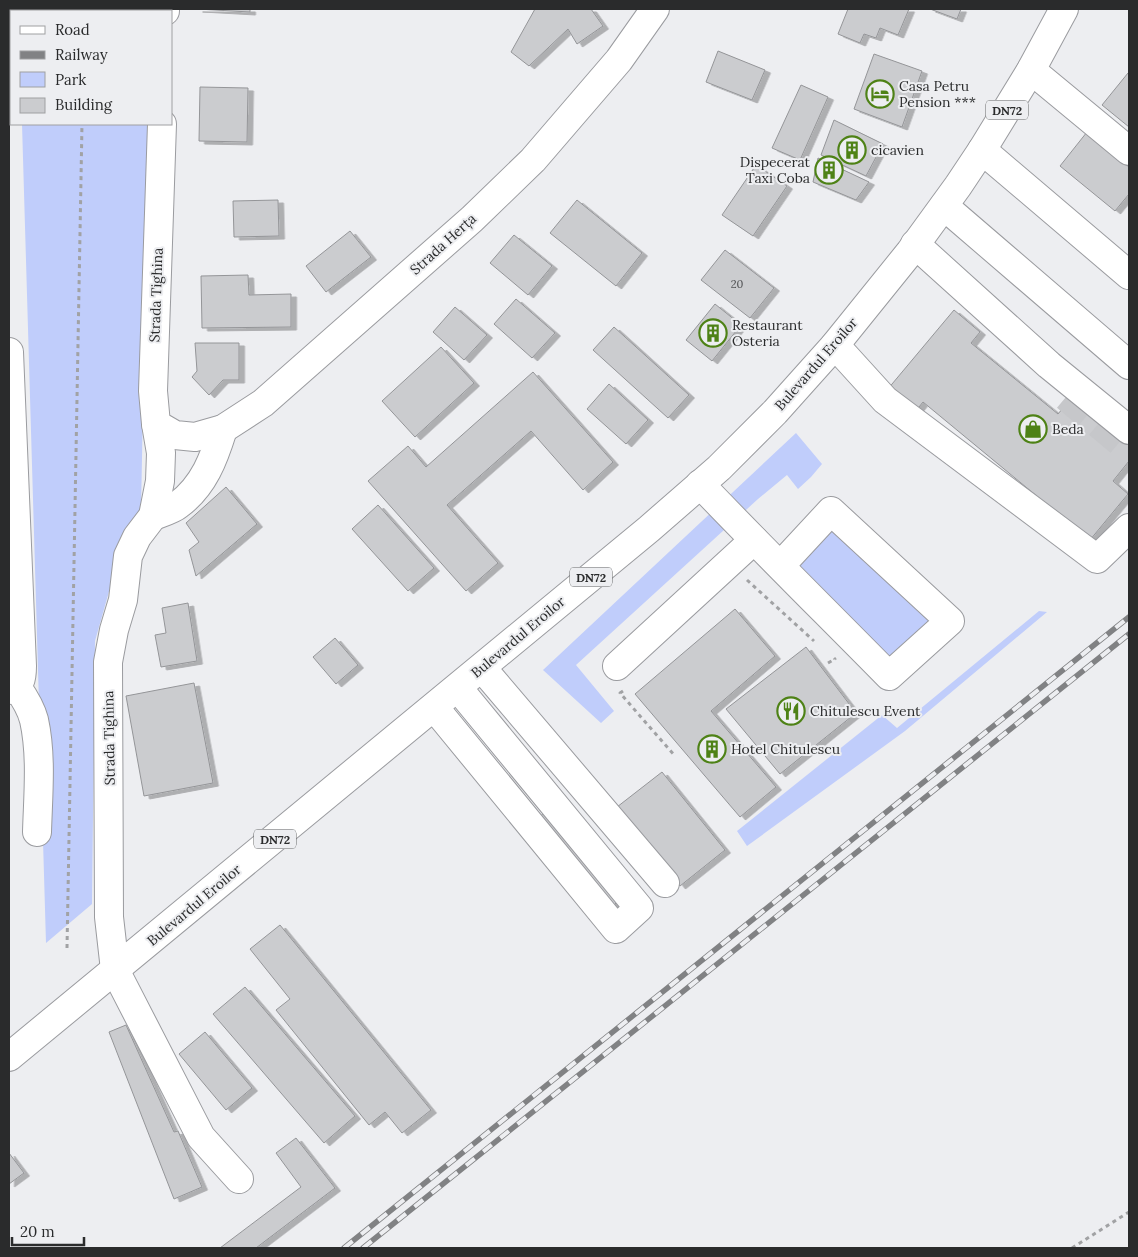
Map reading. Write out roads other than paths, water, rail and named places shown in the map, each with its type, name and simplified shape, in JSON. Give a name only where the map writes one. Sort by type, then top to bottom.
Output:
[{"type":"street","name":"Strada Herța","points":[[156,424],[175,435],[195,437],[223,429],[263,403],[472,219],[533,160],[619,60],[655,9]]},
{"type":"street","name":"Bulevardul Eroilor","points":[[9,1057],[458,688],[719,468],[775,412],[835,345],[944,206],[982,150],[1031,70],[1064,9]]},
{"type":"street","points":[[1031,70],[1129,151]]},
{"type":"street","name":"Strada Tighina","points":[[162,125],[153,391],[161,453],[161,472],[154,516],[137,537],[128,556],[123,600],[114,630],[108,662],[109,917],[116,970],[201,1137],[239,1179]]},
{"type":"street","points":[[982,150],[1129,275]]},
{"type":"street","points":[[944,206],[1129,364]]},
{"type":"street","points":[[915,244],[1049,365],[1129,430]]},
{"type":"street","points":[[835,345],[885,400],[1097,559],[1129,528]]},
{"type":"street","points":[[9,352],[22,666],[22,678],[13,688],[26,698],[34,720],[37,746],[37,832]]},
{"type":"street","points":[[1049,365],[1066,397]]},
{"type":"street","points":[[154,516],[177,506],[194,491],[212,462],[223,429]]},
{"type":"street","points":[[700,484],[754,540],[889,676],[950,620],[831,511],[780,566]]},
{"type":"street","points":[[622,677],[754,540]]},
{"type":"street","points":[[482,668],[665,883]]},
{"type":"street","points":[[434,707],[616,929],[638,908],[458,688]]},
{"type":"tunnel","points":[[1066,397],[1129,450]]},
{"type":"railway","points":[[344,1248],[1129,617]]},
{"type":"railway","points":[[363,1248],[1129,634]]},
{"type":"place","name":"Casa Petru Pension ***","points":[[880,94]]},
{"type":"place","name":"cicavien","points":[[852,150]]},
{"type":"place","name":"Dispecerat Taxi Coba","points":[[829,170]]},
{"type":"place","name":"Restaurant Osteria","points":[[713,333]]},
{"type":"place","name":"Beda","points":[[1033,429]]},
{"type":"place","name":"Chitulescu Event","points":[[791,711]]},
{"type":"place","name":"Hotel Chitulescu","points":[[712,749]]}]
